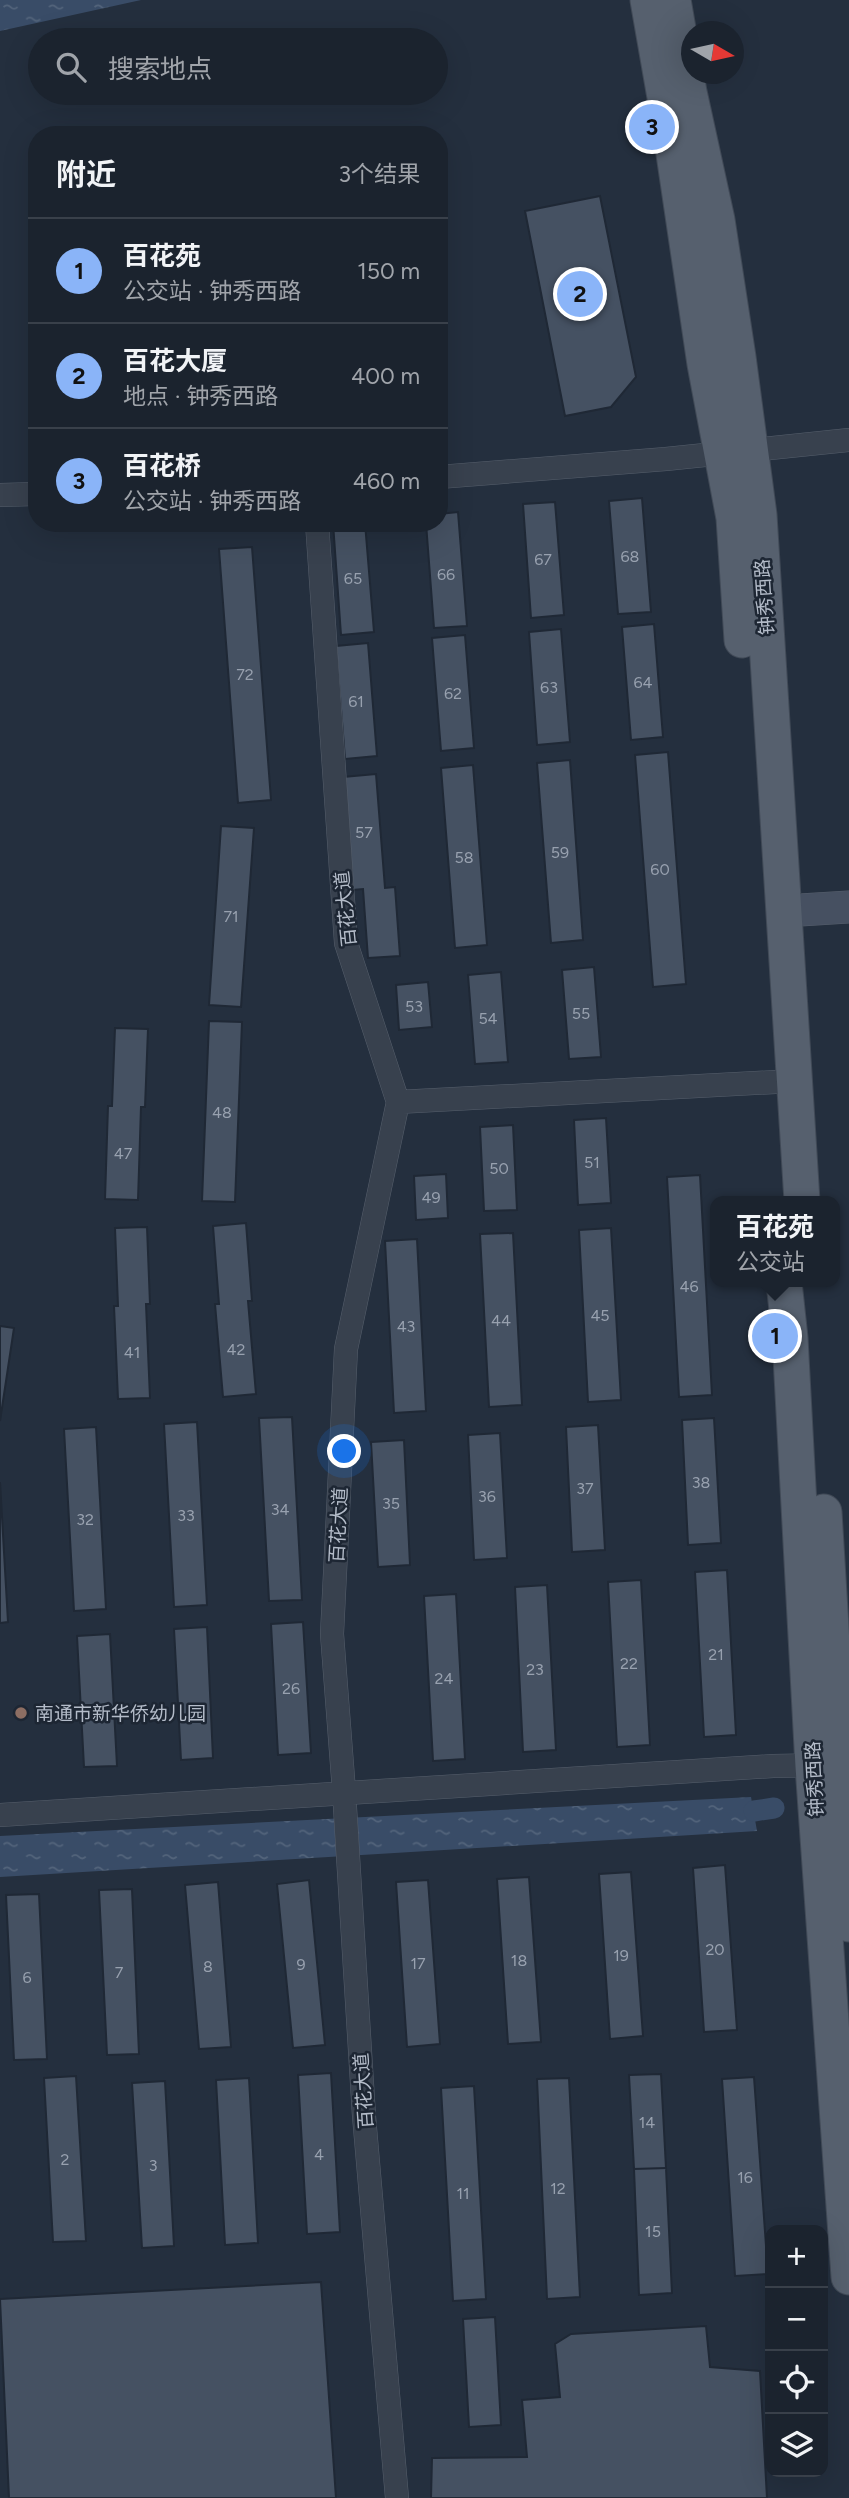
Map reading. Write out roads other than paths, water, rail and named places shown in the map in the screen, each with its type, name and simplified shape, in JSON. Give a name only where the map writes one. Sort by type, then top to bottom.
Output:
[{"type":"main road","points":[[637,0],[669,50]]},
{"type":"main road","name":"钟秀西路","points":[[648,0],[669,50],[717,220],[736,451],[734,518],[783,1081],[801,1196]]},
{"type":"main road","name":"钟秀西路","points":[[669,50],[673,0]]},
{"type":"main road","points":[[669,50],[683,0]]},
{"type":"main road","name":"钟秀西路","points":[[736,451],[759,515],[784,911],[779,1196]]},
{"type":"main road","name":"钟秀西路","points":[[785,1287],[849,1924]]},
{"type":"main road","name":"钟秀西路","points":[[808,1287],[834,1765],[849,2277]]},
{"type":"street","points":[[448,476],[849,440]]},
{"type":"street","points":[[0,495],[28,494]]},
{"type":"street","name":"百花大道","points":[[318,532],[346,943],[398,1102],[346,1349],[332,1634],[365,2116],[397,2498]]},
{"type":"street","points":[[784,911],[849,907]]},
{"type":"street","points":[[398,1102],[783,1081]]},
{"type":"street","points":[[0,1815],[345,1800],[773,1766],[834,1765]]},
{"type":"water","points":[[0,0],[141,0],[0,31]]},
{"type":"water","points":[[751,1797],[757,1831],[0,1877],[0,1836]]},
{"type":"waterway","points":[[754,1811],[774,1808]]},
{"type":"place","name":"百花桥","points":[[652,127]]},
{"type":"place","name":"百花大厦","points":[[580,294]]},
{"type":"place","name":"百花苑","points":[[775,1336]]},
{"type":"place","name":"南通市新华侨幼儿园","points":[[21,1713]]}]
